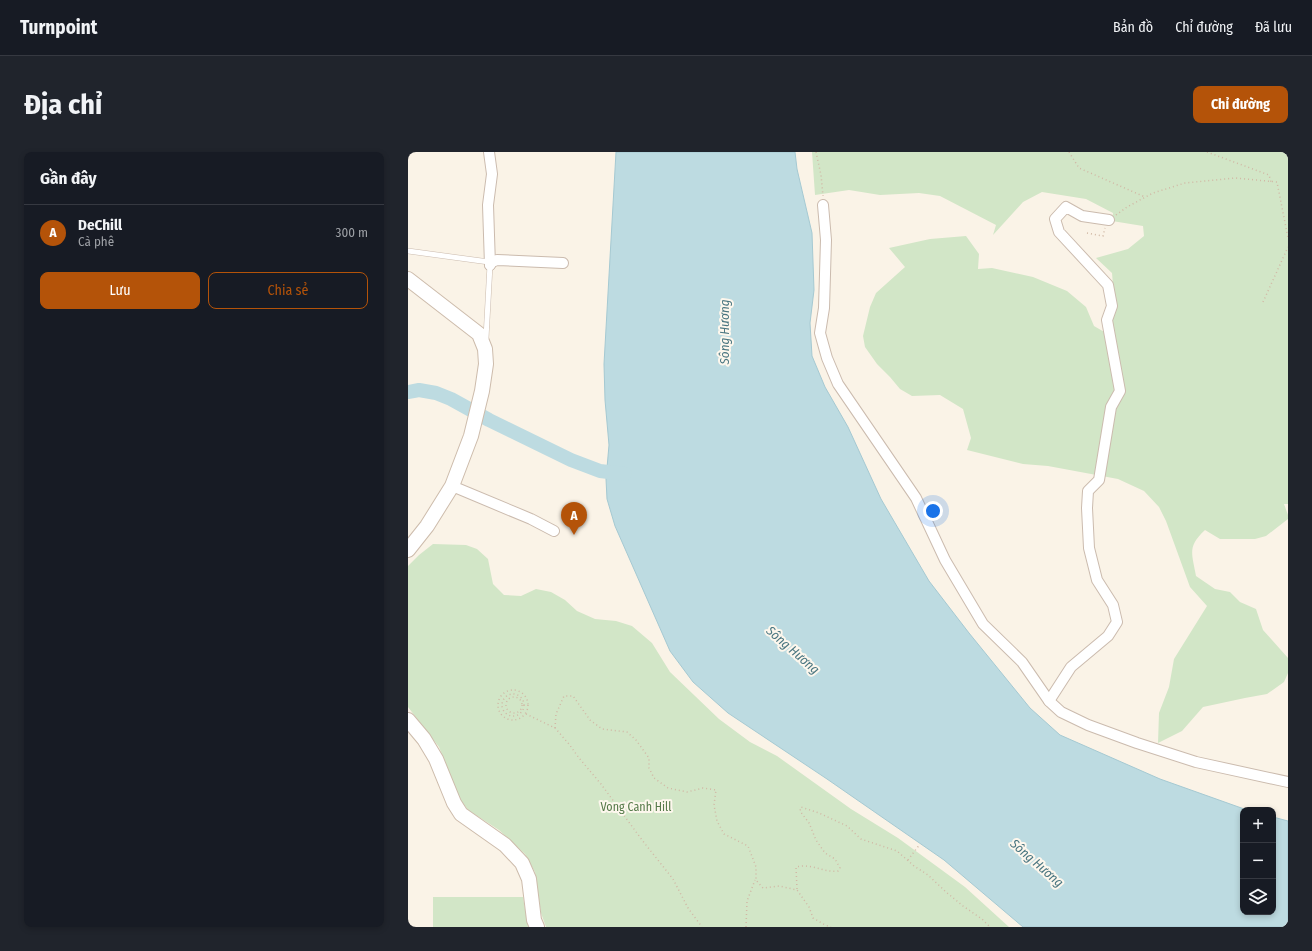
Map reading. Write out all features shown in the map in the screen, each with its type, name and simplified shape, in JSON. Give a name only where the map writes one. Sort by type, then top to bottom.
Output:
[{"type":"street","points":[[489,152],[492,174],[488,205],[490,264]]},
{"type":"street","points":[[823,205],[826,240],[824,308],[820,333],[828,358],[838,384],[916,498],[945,560],[982,624],[1022,662],[1049,701],[1061,712],[1088,725],[1196,762],[1288,782]]},
{"type":"street","points":[[1049,701],[1071,667],[1108,636],[1117,622],[1113,605],[1096,580],[1090,548],[1087,508],[1088,491],[1099,480],[1111,407],[1120,391],[1106,320],[1112,306],[1108,285],[1059,232],[1054,219],[1066,206],[1082,216],[1109,220]]},
{"type":"street","points":[[490,264],[497,260],[563,263]]},
{"type":"street","points":[[408,279],[479,334],[485,350],[486,364],[482,391],[471,436],[452,486],[428,526],[408,550]]},
{"type":"street","points":[[452,486],[531,519],[554,531]]},
{"type":"street","points":[[408,537],[428,526]]},
{"type":"street","points":[[408,720],[424,739],[436,759],[454,803],[461,814],[505,845],[522,863],[529,879],[534,920],[537,927]]},
{"type":"lane","points":[[408,251],[490,264],[485,350]]},
{"type":"path","points":[[816,152],[821,175],[823,205]]},
{"type":"path","points":[[1069,152],[1079,168],[1145,197]]},
{"type":"path","points":[[1207,152],[1269,174],[1271,182]]},
{"type":"path","points":[[1087,233],[1103,236],[1106,222],[1127,207],[1153,193],[1185,183],[1235,178],[1277,182],[1288,238]]},
{"type":"path","points":[[1263,302],[1288,247]]},
{"type":"path","points":[[509,690],[522,693],[527,699],[528,704],[526,713],[518,719],[513,720],[504,717],[499,710],[498,705],[501,696],[509,690]]},
{"type":"path","points":[[510,694],[517,694],[520,696],[524,702],[523,711],[514,716],[507,714],[502,709],[502,702],[504,698],[510,694]]},
{"type":"path","points":[[555,728],[556,714],[564,696],[573,696],[590,720],[602,729],[627,732],[636,740],[649,758],[649,768],[654,778],[668,788],[687,792],[704,788],[716,790],[714,806],[717,821],[724,834],[748,846],[756,867],[756,880],[747,901],[746,927]]},
{"type":"path","points":[[507,701],[514,697],[518,699],[521,703],[520,710]]},
{"type":"path","points":[[504,698],[507,701],[506,706],[510,712],[520,710],[523,711],[555,728],[570,744],[579,758],[601,784],[638,835],[673,879],[688,908],[702,927]]},
{"type":"path","points":[[504,717],[507,714]]},
{"type":"path","points":[[831,927],[813,918],[809,907],[797,890],[796,867],[805,865],[833,872],[838,871],[840,868],[835,859],[825,854],[816,840],[808,823],[800,811],[802,807],[847,826],[861,839],[897,851],[928,874],[952,897],[982,919],[990,927]]},
{"type":"path","points":[[908,860],[920,844]]},
{"type":"path","points":[[756,880],[763,888],[779,886],[797,890]]},
{"type":"green space","points":[[812,152],[1288,152],[1288,504],[1284,504],[1288,519],[1266,536],[1255,539],[1220,539],[1205,530],[1195,541],[1192,551],[1196,576],[1215,589],[1230,592],[1240,602],[1256,609],[1263,630],[1288,658],[1288,673],[1284,682],[1267,694],[1203,707],[1182,731],[1158,743],[1159,713],[1169,687],[1174,659],[1207,606],[1190,587],[1166,521],[1159,507],[1144,491],[1118,479],[1048,466],[1023,464],[967,450],[971,438],[963,409],[940,395],[912,396],[900,389],[877,364],[865,347],[863,336],[870,307],[876,293],[905,267],[889,248],[930,239],[966,236],[979,254],[978,269],[992,268],[1033,277],[1067,291],[1086,307],[1094,326],[1106,333],[1114,297],[1112,273],[1096,258],[1128,249],[1144,236],[1143,226],[1112,221],[1113,213],[1086,199],[1042,192],[1023,202],[993,235],[996,225],[940,196],[919,193],[880,195],[849,190],[815,195]]},
{"type":"green space","name":"Vong Canh Hill","points":[[433,544],[466,545],[477,549],[488,559],[493,584],[504,595],[521,596],[536,589],[551,592],[565,600],[577,611],[595,619],[616,621],[632,626],[652,643],[670,672],[719,719],[750,742],[777,756],[851,809],[898,838],[965,887],[1009,927],[546,927],[541,913],[535,872],[525,854],[499,830],[468,810],[460,799],[439,747],[408,707],[408,566]]},
{"type":"green space","points":[[433,897],[523,897],[528,927],[433,927]]},
{"type":"water","name":"Sông Hương","points":[[616,152],[795,152],[797,169],[812,233],[814,290],[810,323],[812,356],[825,387],[848,427],[881,499],[929,581],[1030,708],[1060,735],[1160,779],[1240,808],[1240,915],[1276,915],[1276,818],[1288,821],[1288,927],[1023,927],[944,860],[728,713],[693,682],[670,651],[615,526],[607,499],[606,479],[609,445],[605,400],[604,364]]},
{"type":"waterway","points":[[408,392],[419,390],[436,393],[451,399],[489,420],[571,460],[600,471],[625,474]]},
{"type":"place","name":"DeChill","points":[[574,535]]}]
